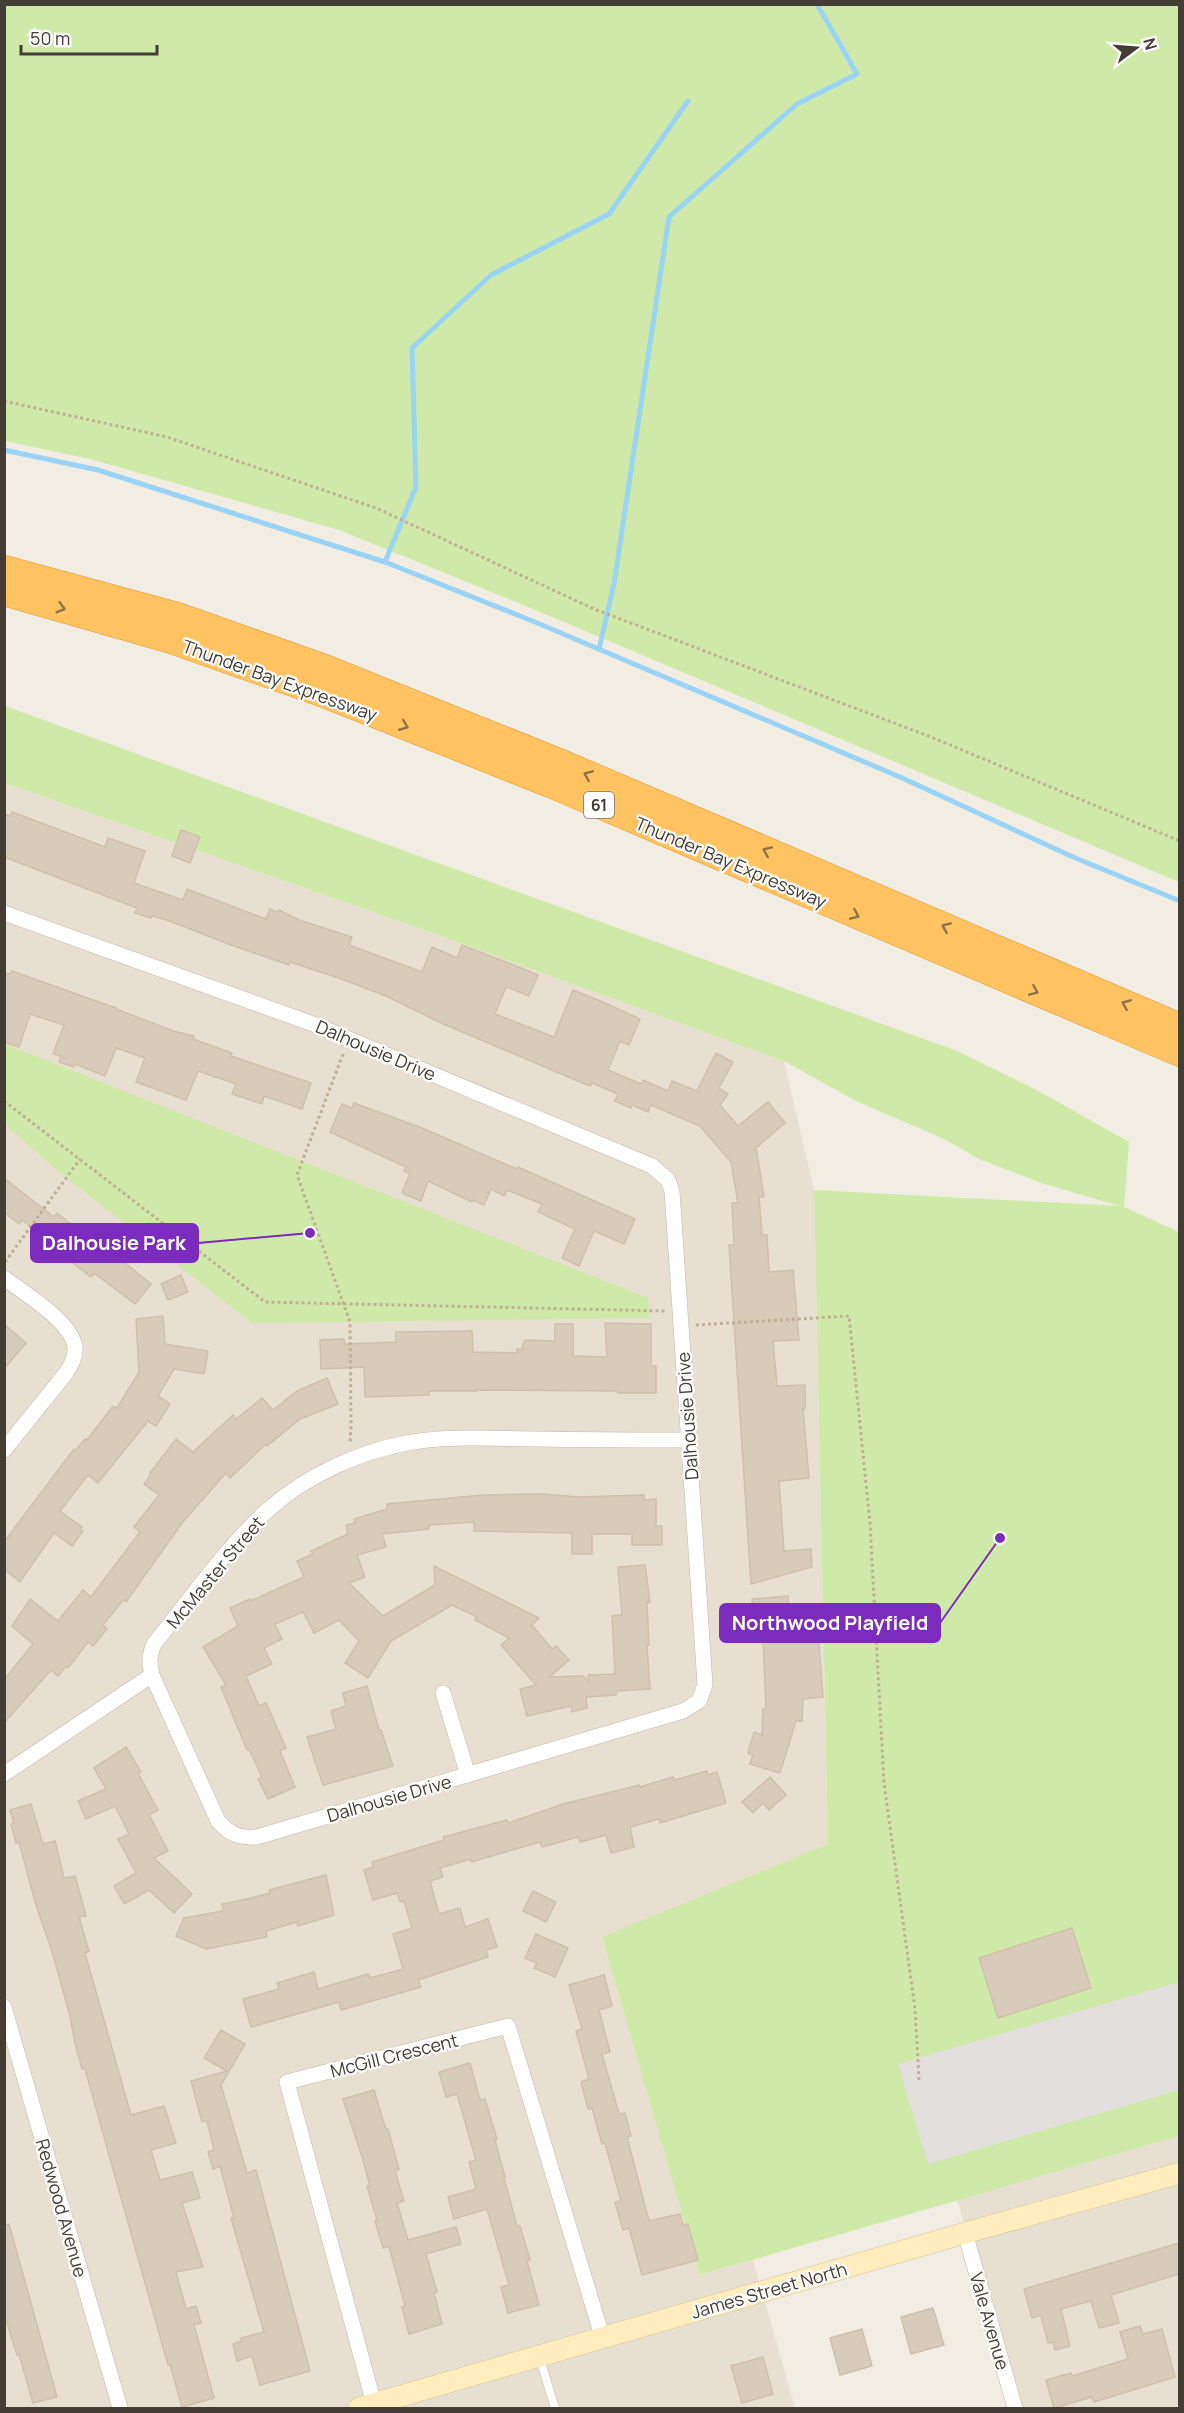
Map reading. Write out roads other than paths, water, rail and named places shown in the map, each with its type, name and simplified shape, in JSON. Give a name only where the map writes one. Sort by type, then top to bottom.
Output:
[{"type":"highway","name":"Thunder Bay Expressway","points":[[4,569],[177,616],[327,669],[572,768],[1179,1027]]},
{"type":"highway","name":"Thunder Bay Expressway","points":[[4,592],[172,640],[322,693],[553,785],[1179,1053]]},
{"type":"street","name":"Dalhousie Drive","points":[[4,913],[350,1039],[652,1166],[661,1172],[672,1191],[705,1685],[699,1701],[683,1711],[257,1837],[234,1835],[218,1821],[152,1675]]},
{"type":"street","points":[[4,1278],[63,1325],[71,1335],[75,1348],[74,1360],[66,1373],[4,1450]]},
{"type":"street","name":"McMaster Street","points":[[152,1675],[149,1664],[154,1644],[248,1528],[295,1490],[348,1461],[376,1450],[408,1442],[440,1439],[689,1440]]},
{"type":"street","points":[[4,1774],[152,1675]]},
{"type":"street","points":[[443,1693],[468,1775]]},
{"type":"street","name":"Redwood Avenue","points":[[6,2014],[120,2409]]},
{"type":"street","name":"McGill Crescent","points":[[366,2406],[287,2082],[508,2026],[603,2339]]},
{"type":"street","name":"James Street North","points":[[366,2406],[1179,2173]]},
{"type":"street","name":"Vale Avenue","points":[[965,2233],[1015,2409]]},
{"type":"lane","points":[[540,2357],[555,2409]]},
{"type":"waterway","points":[[599,649],[614,584],[669,217],[797,104],[857,74],[817,4]]},
{"type":"waterway","points":[[385,562],[416,487],[412,348],[491,275],[609,214],[688,101]]},
{"type":"waterway","points":[[4,450],[98,470],[385,562],[535,622],[900,777],[1073,857],[1180,901]]},
{"type":"place","name":"Dalhousie Park","points":[[310,1233]]},
{"type":"place","name":"Northwood Playfield","points":[[1000,1538]]}]
